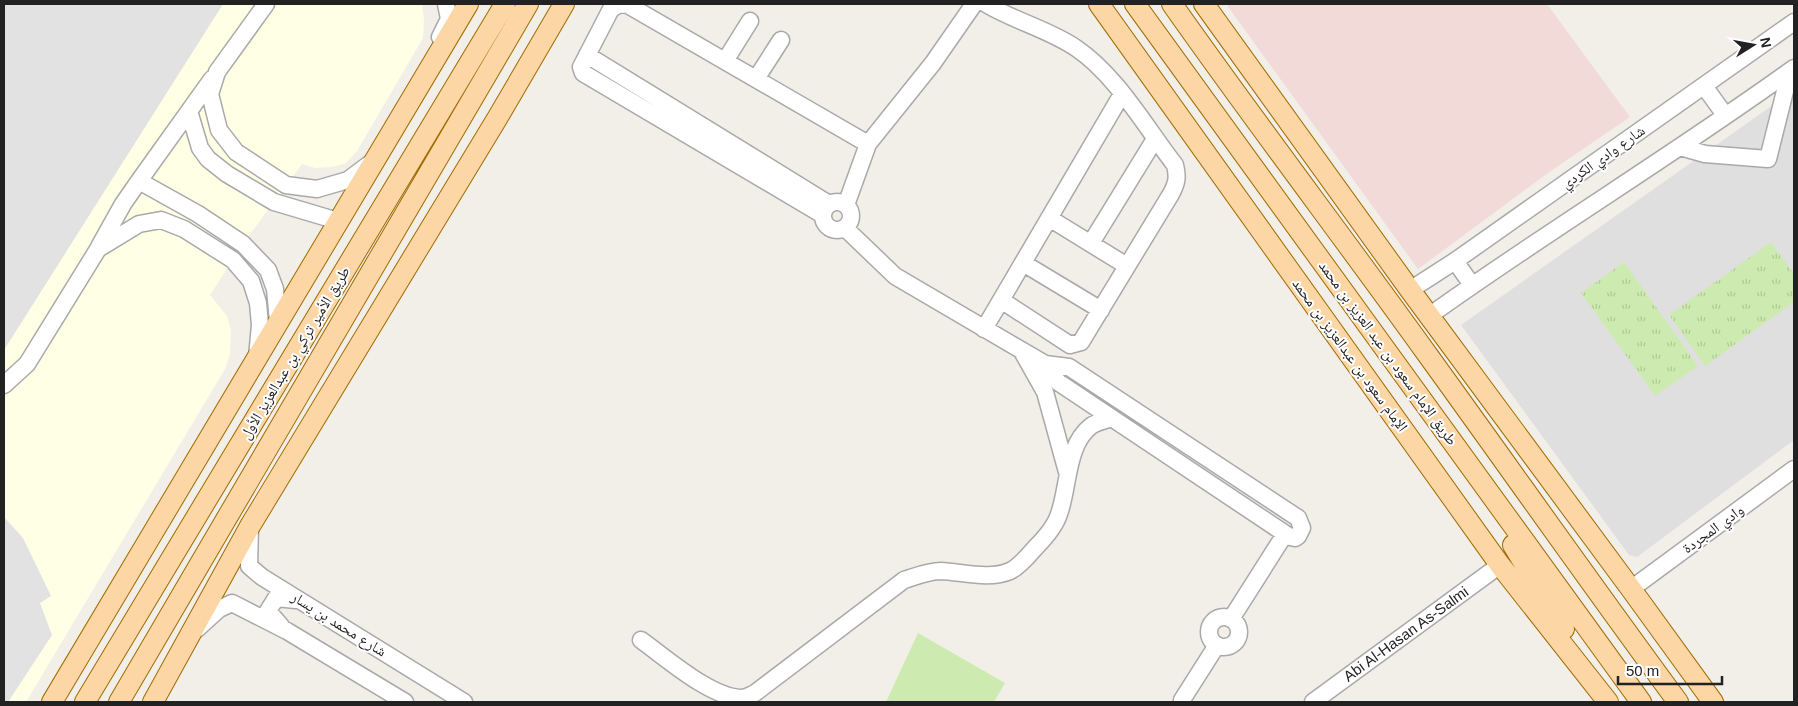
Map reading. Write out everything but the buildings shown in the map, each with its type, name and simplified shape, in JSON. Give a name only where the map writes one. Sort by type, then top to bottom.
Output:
[{"type":"main road","points":[[52,702],[468,4]]},
{"type":"main road","name":"طريق الأمير تركي بن عبدالعزيز الأول","points":[[85,702],[505,4]]},
{"type":"main road","name":"طريق الأمير تركي بن عبدالعزيز الأول","points":[[118,702],[528,4]]},
{"type":"main road","points":[[153,702],[250,526],[498,117],[564,4]]},
{"type":"main road","name":"الإمام سعود بن عبدالعزيز بن محمد","points":[[1099,4],[1500,565],[1602,700]]},
{"type":"main road","name":"طريق الإمام سعود بن عبد العزيز بن محمد","points":[[1135,4],[1641,702]]},
{"type":"main road","name":"طريق الإمام سعود بن عبد العزيز بن محمد","points":[[1172,4],[1678,702]]},
{"type":"main road","points":[[1204,4],[1410,290],[1713,702]]},
{"type":"main road","points":[[1462,454],[1602,700]]},
{"type":"street","points":[[6,388],[27,364],[98,249],[123,204],[266,4]]},
{"type":"street","points":[[436,56],[440,37],[449,19],[446,4]]},
{"type":"street","points":[[826,209],[582,73],[581,67],[611,9],[620,4],[628,5],[868,144]]},
{"type":"street","points":[[846,205],[868,144],[933,63],[974,4]]},
{"type":"street","points":[[986,4],[1003,14],[1052,34],[1076,48],[1098,66],[1155,138],[1175,165],[1178,174],[1177,184],[1081,342],[1076,345],[1070,344],[1001,300]]},
{"type":"street","points":[[726,62],[750,21]]},
{"type":"street","name":"شارع وادي الكردي","points":[[1410,290],[1455,261],[1794,22]]},
{"type":"street","points":[[756,79],[781,40]]},
{"type":"street","points":[[1430,316],[1472,285],[1680,147],[1792,69]]},
{"type":"street","points":[[1680,147],[1705,154],[1768,159],[1792,69]]},
{"type":"street","points":[[217,72],[210,94],[219,130],[236,152],[286,184],[317,189],[348,180],[374,160]]},
{"type":"street","points":[[1704,86],[1725,116]]},
{"type":"street","points":[[984,329],[1122,94]]},
{"type":"street","points":[[189,111],[200,148],[208,159],[227,174],[274,202],[338,221]]},
{"type":"street","points":[[1091,243],[1155,138]]},
{"type":"street","points":[[139,181],[198,214],[243,244],[268,270],[275,289],[278,322]]},
{"type":"street","points":[[837,202],[846,205],[851,212],[850,221],[845,228],[836,231],[828,228],[823,220],[826,209],[837,202]]},
{"type":"street","points":[[1049,218],[1127,266]]},
{"type":"street","points":[[98,249],[139,224],[161,220],[184,229],[233,260],[250,281],[258,303],[260,325],[257,357]]},
{"type":"street","points":[[845,228],[895,276],[1045,364],[1069,367],[1298,518],[1302,528],[1298,536],[1295,538],[1285,534],[1058,382],[1045,364]]},
{"type":"street","points":[[1455,261],[1472,285]]},
{"type":"street","points":[[1023,262],[1101,310]]},
{"type":"street","points":[[641,640],[714,691],[728,696],[743,698],[755,693],[904,580],[932,572],[983,576],[1010,571],[1028,557],[1047,535],[1059,516],[1067,486],[1067,472],[1045,392],[1021,350]]},
{"type":"street","points":[[1067,472],[1075,448],[1082,436],[1091,426],[1112,418]]},
{"type":"street","name":"وادي المجردة","points":[[1631,589],[1794,469]]},
{"type":"street","name":"شارع محمد بن يسار","points":[[250,526],[249,566],[262,577],[464,702]]},
{"type":"street","points":[[1182,700],[1217,645],[1211,639],[1209,631],[1212,623],[1219,618],[1228,617],[1231,619],[1285,534]]},
{"type":"street","name":"Abi Al-Hasan As-Salmi","points":[[1313,702],[1500,565]]},
{"type":"street","points":[[286,631],[268,611],[276,598],[301,600]]},
{"type":"street","points":[[190,635],[219,609],[232,603],[286,631],[405,702]]},
{"type":"shaded area","points":[[4,4],[422,4],[424,20],[423,38],[357,151],[346,163],[332,167],[315,168],[302,164],[243,244],[210,295],[227,316],[231,331],[230,354],[225,369],[26,702],[4,702]]},
{"type":"shaded area","points":[[4,4],[223,4],[4,350]]},
{"type":"shaded area","points":[[1226,4],[1547,4],[1630,117],[1548,173],[1418,269]]},
{"type":"shaded area","points":[[1794,90],[1794,440],[1637,557],[1629,555],[1461,325]]},
{"type":"shaded area","points":[[4,517],[23,538],[51,596],[40,603],[52,635],[8,702],[4,702]]},
{"type":"green space","points":[[1771,242],[1794,274],[1794,302],[1705,366],[1669,315]]},
{"type":"green space","points":[[1624,262],[1698,366],[1655,396],[1581,293]]},
{"type":"green space","points":[[918,633],[1005,683],[994,702],[886,702]]}]
